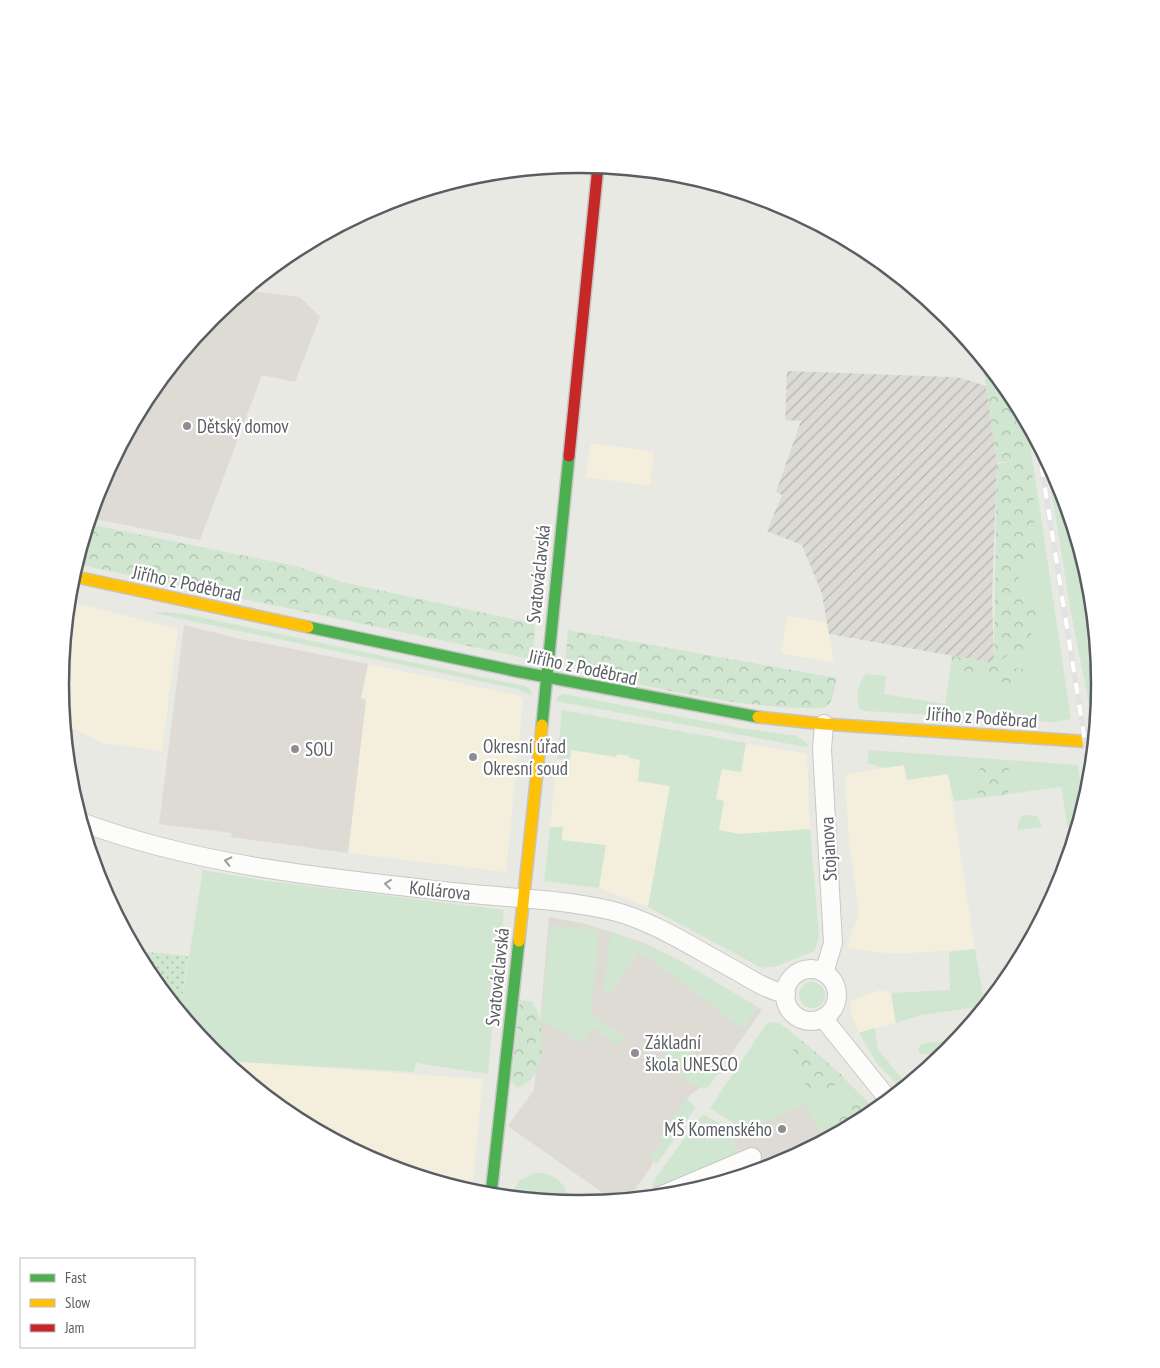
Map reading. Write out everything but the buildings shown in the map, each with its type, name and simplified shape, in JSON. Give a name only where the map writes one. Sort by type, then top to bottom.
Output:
[{"type":"street","name":"Svatováclavská","points":[[492,1187],[524,899],[597,174]]},
{"type":"street","name":"Jiřího z Poděbrad","points":[[80,578],[546,677],[727,713],[824,724],[1088,742]]},
{"type":"street","name":"Stojanova","points":[[824,724],[823,758],[833,935],[832,951],[824,973]]},
{"type":"street","name":"Kollárova","points":[[89,824],[155,846],[240,864],[346,879],[577,904],[620,913],[656,929],[761,986],[786,994]]},
{"type":"street","points":[[812,970],[824,973],[834,982],[837,996],[833,1009],[823,1018],[809,1020],[800,1018],[789,1008],[786,994],[790,982],[799,973],[812,970]]},
{"type":"street","points":[[823,1018],[885,1095]]},
{"type":"street","points":[[692,1182],[752,1157]]},
{"type":"shaded area","name":"Dětský domov","points":[[253,291],[300,297],[320,317],[295,382],[262,375],[200,540],[96,519],[121,458],[137,428],[174,373],[218,322]]},
{"type":"shaded area","points":[[787,371],[950,377],[961,378],[986,386],[997,464],[992,598],[994,663],[829,634],[822,594],[802,545],[767,531],[782,495],[776,492],[801,421],[785,420]]},
{"type":"shaded area","points":[[591,443],[654,452],[650,486],[586,477]]},
{"type":"shaded area","points":[[76,603],[178,629],[162,751],[103,743],[71,728],[69,684],[70,651]]},
{"type":"shaded area","points":[[787,616],[827,622],[834,663],[781,653]]},
{"type":"shaded area","points":[[184,625],[253,642],[368,664],[361,698],[366,700],[348,853],[231,837],[232,833],[159,824]]},
{"type":"shaded area","points":[[368,664],[517,695],[523,699],[506,872],[348,853],[366,700],[361,698]]},
{"type":"shaded area","points":[[561,727],[677,749],[648,907],[599,888],[544,881]]},
{"type":"shaded area","points":[[746,743],[807,754],[810,829],[739,834],[719,830],[724,801],[716,799],[722,768],[741,772]]},
{"type":"shaded area","points":[[904,764],[907,780],[948,774],[975,949],[893,954],[847,948],[859,913],[849,841],[845,775]]},
{"type":"shaded area","name":"Základní škola UNESCO","points":[[549,917],[583,923],[644,943],[677,959],[762,1010],[717,1074],[689,1096],[649,1170],[632,1192],[604,1194],[508,1126],[534,1090]]},
{"type":"shaded area","points":[[880,990],[891,993],[896,1023],[859,1033],[850,1010],[852,1000]]},
{"type":"shaded area","points":[[236,1062],[483,1079],[473,1183],[416,1168],[354,1143],[296,1109],[269,1090]]},
{"type":"shaded area","points":[[819,1096],[833,1128],[806,1143],[744,1168],[712,1178],[674,1186],[738,1154],[731,1137]]},
{"type":"green space","points":[[984,371],[1005,400],[1030,440],[1071,719],[1053,722],[865,711],[860,709],[858,705],[858,691],[866,674],[886,676],[884,694],[945,704],[952,656],[994,663],[997,464],[1017,461],[997,462]]},
{"type":"green space","points":[[984,371],[1023,428],[1027,459],[1032,459],[1034,521],[1031,536],[1035,545],[1035,554],[1019,572],[1018,584],[1029,594],[1035,604],[1035,616],[1029,630],[1037,643],[1001,660],[1005,673],[1017,668],[1023,669],[1027,675],[1019,685],[1007,683],[984,674],[960,670],[951,665],[952,656],[994,663],[997,464],[1017,461],[997,462]]},
{"type":"green space","points":[[1050,483],[1074,552],[1087,617],[1090,651],[1090,711],[1071,613]]},
{"type":"green space","points":[[94,525],[296,566],[342,582],[535,624],[533,654],[531,657],[525,658],[83,565],[86,552]]},
{"type":"green space","points":[[167,612],[191,615],[524,686],[530,688],[532,696],[517,689],[153,613]]},
{"type":"green space","points":[[568,630],[837,678],[832,700],[825,708],[764,706],[674,692],[584,673],[584,668],[565,664]]},
{"type":"green space","points":[[564,694],[740,728],[797,736],[809,745],[806,747],[555,701]]},
{"type":"green space","points":[[562,710],[746,743],[741,772],[722,769],[716,799],[724,801],[719,830],[739,834],[810,829],[819,935],[815,951],[777,966],[762,968],[648,907],[670,786],[638,781],[640,760],[629,758],[629,756],[617,754],[616,757],[571,750],[570,760],[557,759]]},
{"type":"green space","points":[[869,750],[1078,765],[1081,784],[1069,834],[1061,787],[954,801],[948,774],[907,780],[904,765],[885,768],[867,763]]},
{"type":"green space","points":[[1001,761],[1009,764],[1008,795],[979,797],[976,780],[980,768],[983,764]]},
{"type":"green space","points":[[1024,815],[1037,816],[1042,827],[1017,830],[1020,818]]},
{"type":"green space","points":[[550,827],[563,827],[562,840],[606,845],[599,888],[544,881]]},
{"type":"green space","points":[[203,870],[260,880],[504,910],[488,1074],[416,1063],[414,1072],[236,1062],[218,1046],[181,1004]]},
{"type":"green space","points":[[551,925],[599,931],[591,1014],[625,1037],[618,1046],[593,1027],[581,1044],[565,1032],[541,1022]]},
{"type":"green space","points":[[611,931],[677,959],[758,1007],[743,1029],[719,1012],[720,1010],[639,952],[610,994],[604,990]]},
{"type":"green space","points":[[975,949],[984,998],[976,1007],[921,1015],[896,1023],[891,993],[950,990],[949,952]]},
{"type":"green space","points":[[145,952],[188,956],[181,1004]]},
{"type":"green space","points":[[812,982],[821,986],[825,995],[821,1004],[812,1008],[803,1004],[799,995],[803,986]]},
{"type":"green space","points":[[520,1000],[532,1001],[537,1011],[542,1036],[542,1050],[540,1063],[535,1074],[527,1083],[517,1088],[511,1081]]},
{"type":"green space","points":[[767,1023],[780,1023],[817,1054],[870,1105],[820,1135],[805,1103],[746,1131],[710,1108]]},
{"type":"green space","points":[[875,1028],[878,1049],[903,1080],[898,1084],[878,1065],[859,1033]]},
{"type":"green space","points":[[674,1039],[720,1070],[707,1089],[692,1084],[659,1060]]},
{"type":"green space","points":[[947,1040],[933,1054],[920,1054],[918,1049],[921,1044]]},
{"type":"green space","points":[[803,1041],[844,1077],[835,1085],[824,1090],[813,1090],[808,1087],[803,1081],[793,1051],[793,1048]]},
{"type":"green space","points":[[687,1098],[696,1107],[657,1164],[649,1159],[663,1140],[659,1137]]},
{"type":"green space","points":[[865,1099],[870,1105],[833,1129],[832,1123],[837,1115]]},
{"type":"green space","points":[[705,1115],[727,1128],[738,1154],[655,1190],[652,1185],[654,1180],[701,1116]]},
{"type":"green space","points":[[534,1173],[547,1174],[558,1180],[568,1195],[513,1191],[519,1181]]},
{"type":"railway","points":[[1041,462],[1087,752]]},
{"type":"traffic: fast","points":[[542,725],[569,456]]},
{"type":"traffic: fast","points":[[308,627],[515,671],[758,717]]},
{"type":"traffic: fast","points":[[492,1187],[519,941]]},
{"type":"traffic: slow","points":[[80,578],[308,627]]},
{"type":"traffic: slow","points":[[758,717],[824,724],[1088,742]]},
{"type":"traffic: slow","points":[[519,941],[542,725]]},
{"type":"traffic: jam","points":[[569,456],[597,174]]},
{"type":"place","name":"Dětský domov","points":[[187,426]]},
{"type":"place","name":"SOU","points":[[295,749]]},
{"type":"place","name":"Okresní úřad Okresní soud","points":[[473,757]]},
{"type":"place","name":"Základní škola UNESCO","points":[[635,1053]]},
{"type":"place","name":"MŠ Komenského","points":[[782,1129]]}]
